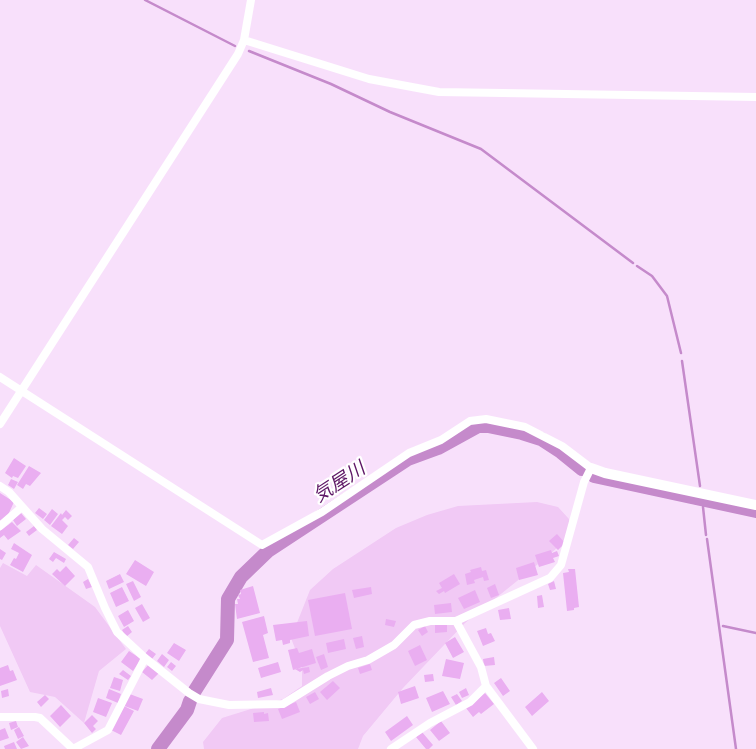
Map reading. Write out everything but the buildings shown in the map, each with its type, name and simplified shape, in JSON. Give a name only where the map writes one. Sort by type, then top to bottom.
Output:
[{"type":"street","points":[[0,424],[238,54],[244,40],[251,0]]},
{"type":"street","points":[[244,40],[369,79],[439,92],[756,96]]},
{"type":"street","points":[[0,377],[262,545],[322,512],[409,453],[441,440],[470,421],[486,419],[525,427],[562,446],[591,468],[605,473],[756,505]]},
{"type":"street","points":[[0,486],[9,492],[48,535],[88,567],[117,632],[145,658],[189,693],[199,699],[229,705],[283,704],[328,676],[348,666],[368,660],[394,645],[414,625],[456,621],[550,578],[561,564],[584,482],[591,468]]},
{"type":"street","points":[[0,526],[22,507]]},
{"type":"street","points":[[456,621],[481,667],[486,686],[533,749]]},
{"type":"street","points":[[0,717],[40,718],[73,749],[108,730],[145,658]]},
{"type":"street","points":[[391,749],[430,723],[470,702],[486,686]]},
{"type":"shaded area","points":[[537,502],[558,507],[569,519],[569,537],[465,623],[403,688],[363,736],[358,749],[204,749],[203,742],[222,718],[283,699],[302,686],[302,667],[291,638],[310,590],[333,569],[396,528],[427,515],[458,506]]},
{"type":"shaded area","points":[[3,563],[27,576],[36,565],[95,607],[126,649],[99,671],[84,723],[55,697],[30,692],[0,626],[0,568]]},
{"type":"waterway","points":[[145,0],[235,46]]},
{"type":"waterway","points":[[249,51],[331,84],[390,112],[481,149],[633,263]]},
{"type":"waterway","points":[[637,266],[652,276],[667,296],[681,353]]},
{"type":"waterway","points":[[682,361],[700,486]]},
{"type":"waterway","name":"気屋川","points":[[194,692],[227,640],[228,599],[241,577],[268,551],[408,459],[438,448],[478,426],[488,426],[541,439],[582,469]]},
{"type":"waterway","name":"気屋川","points":[[594,476],[756,511]]},
{"type":"waterway","points":[[703,507],[706,535]]},
{"type":"waterway","points":[[707,539],[736,749]]},
{"type":"waterway","points":[[723,626],[756,633]]},
{"type":"waterway","name":"気屋川","points":[[158,749],[187,710],[190,701]]}]
